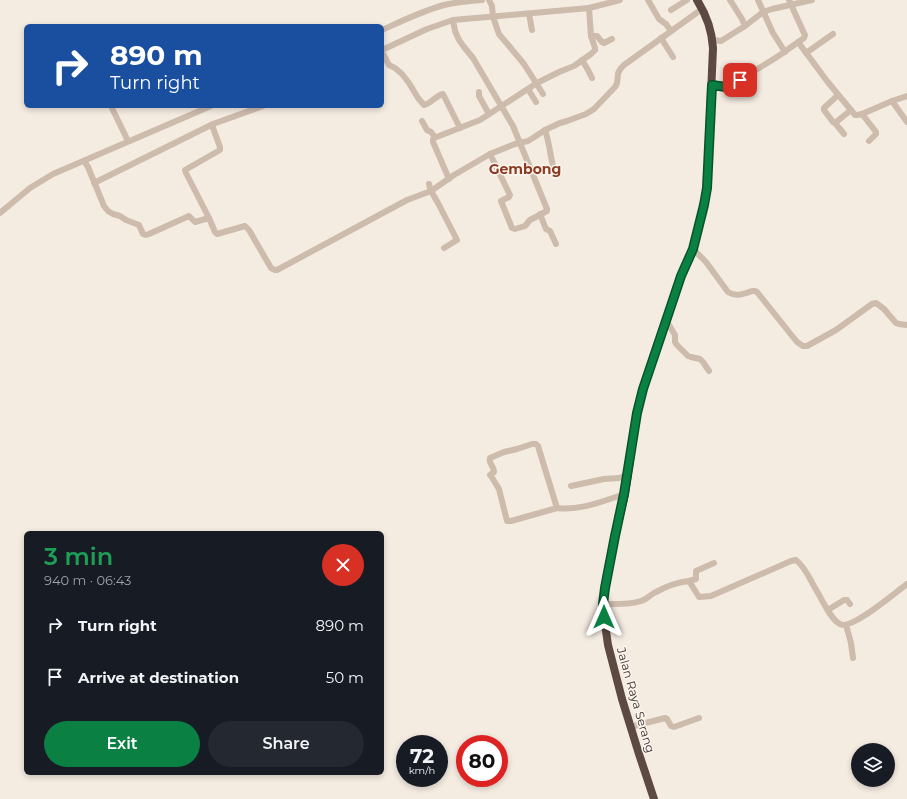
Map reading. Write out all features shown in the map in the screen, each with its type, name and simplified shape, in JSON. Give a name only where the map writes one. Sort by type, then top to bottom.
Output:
[{"type":"highway","name":"Jalan Raya Serang","points":[[654,799],[630,727],[608,645],[604,624],[603,604],[607,574],[628,475],[637,413],[681,276],[693,249],[707,188],[713,40],[702,9],[697,0]]},
{"type":"street","points":[[384,29],[407,18],[444,5],[481,0]]},
{"type":"street","points":[[384,50],[427,29],[453,20],[589,8],[620,0]]},
{"type":"street","points":[[648,0],[659,19],[666,24],[671,31]]},
{"type":"street","points":[[672,10],[687,0]]},
{"type":"street","points":[[730,0],[745,26]]},
{"type":"street","points":[[758,0],[772,33],[785,52]]},
{"type":"street","points":[[713,40],[721,41],[745,26],[763,12],[772,8],[790,2],[812,0]]},
{"type":"street","points":[[712,85],[726,87],[740,80],[785,52],[804,38],[805,35],[790,2]]},
{"type":"street","points":[[490,3],[499,34],[524,64],[543,94]]},
{"type":"street","points":[[449,179],[433,139],[480,120],[528,89],[559,72],[574,66],[595,50],[591,36],[589,8]]},
{"type":"street","points":[[213,124],[220,150],[187,168],[185,171],[215,232],[217,234],[246,226],[271,268],[277,270],[449,179],[490,154],[536,136],[560,123],[590,112],[615,87],[617,84],[619,70],[641,52],[702,9]]},
{"type":"street","points":[[529,14],[532,30]]},
{"type":"street","points":[[453,20],[455,31],[459,40],[473,58],[513,126],[547,211],[530,220],[524,226],[515,229],[512,228],[501,201],[510,195],[490,154]]},
{"type":"street","points":[[806,53],[833,34]]},
{"type":"street","points":[[591,36],[597,36],[604,43],[612,39]]},
{"type":"street","points":[[661,38],[673,57]]},
{"type":"street","points":[[798,42],[855,115],[862,114],[907,96]]},
{"type":"street","points":[[384,55],[389,65],[402,74],[424,105],[443,94],[460,128]]},
{"type":"street","points":[[582,60],[592,78]]},
{"type":"street","points":[[528,89],[536,102]]},
{"type":"street","points":[[479,92],[479,96],[489,114]]},
{"type":"street","points":[[838,95],[824,108],[824,110],[844,134]]},
{"type":"street","points":[[892,101],[907,122]]},
{"type":"street","points":[[112,108],[128,141]]},
{"type":"street","points":[[0,213],[22,194],[53,174],[206,108]]},
{"type":"street","points":[[94,181],[213,124],[257,108]]},
{"type":"street","points":[[835,123],[851,110]]},
{"type":"street","points":[[862,114],[876,132],[876,134],[869,141]]},
{"type":"street","points":[[422,121],[427,130],[432,132],[435,137]]},
{"type":"street","points":[[545,130],[553,166]]},
{"type":"street","points":[[84,161],[94,181],[101,201],[108,211],[139,225],[143,234],[149,234],[188,216],[190,216],[195,222],[209,218]]},
{"type":"street","points":[[430,188],[457,240],[444,248]]},
{"type":"street","points":[[540,214],[546,230],[550,232],[556,244]]},
{"type":"street","points":[[693,249],[706,262],[728,292],[737,295],[752,291],[757,292],[798,342],[803,346],[807,346],[836,330],[872,304],[876,303],[896,323],[907,325]]},
{"type":"street","points":[[666,320],[675,335],[675,342],[677,345],[688,356],[700,359],[709,371]]},
{"type":"street","points":[[557,508],[538,446],[536,444],[506,451],[490,458],[494,472],[490,475],[499,489],[507,521],[512,521],[557,508],[570,509],[587,506],[624,494]]},
{"type":"street","points":[[571,486],[598,480],[619,478],[628,475]]},
{"type":"street","points":[[689,581],[699,597],[711,596],[796,560],[803,567],[831,615],[840,624],[846,625],[863,617],[907,584]]},
{"type":"street","points":[[603,604],[640,602],[663,588],[676,583],[696,579],[696,571],[714,563]]},
{"type":"street","points":[[828,610],[844,600],[847,600],[850,604]]},
{"type":"street","points":[[846,625],[853,658]]},
{"type":"street","points":[[630,727],[665,718],[671,726],[674,727],[699,718]]},
{"type":"district","name":"Gembong","points":[[525,169]]},
{"type":"route","points":[[604,617],[603,604],[607,574],[621,512],[637,413],[643,389],[681,276],[693,249],[704,205],[709,159],[712,85],[726,87],[740,80]]}]
